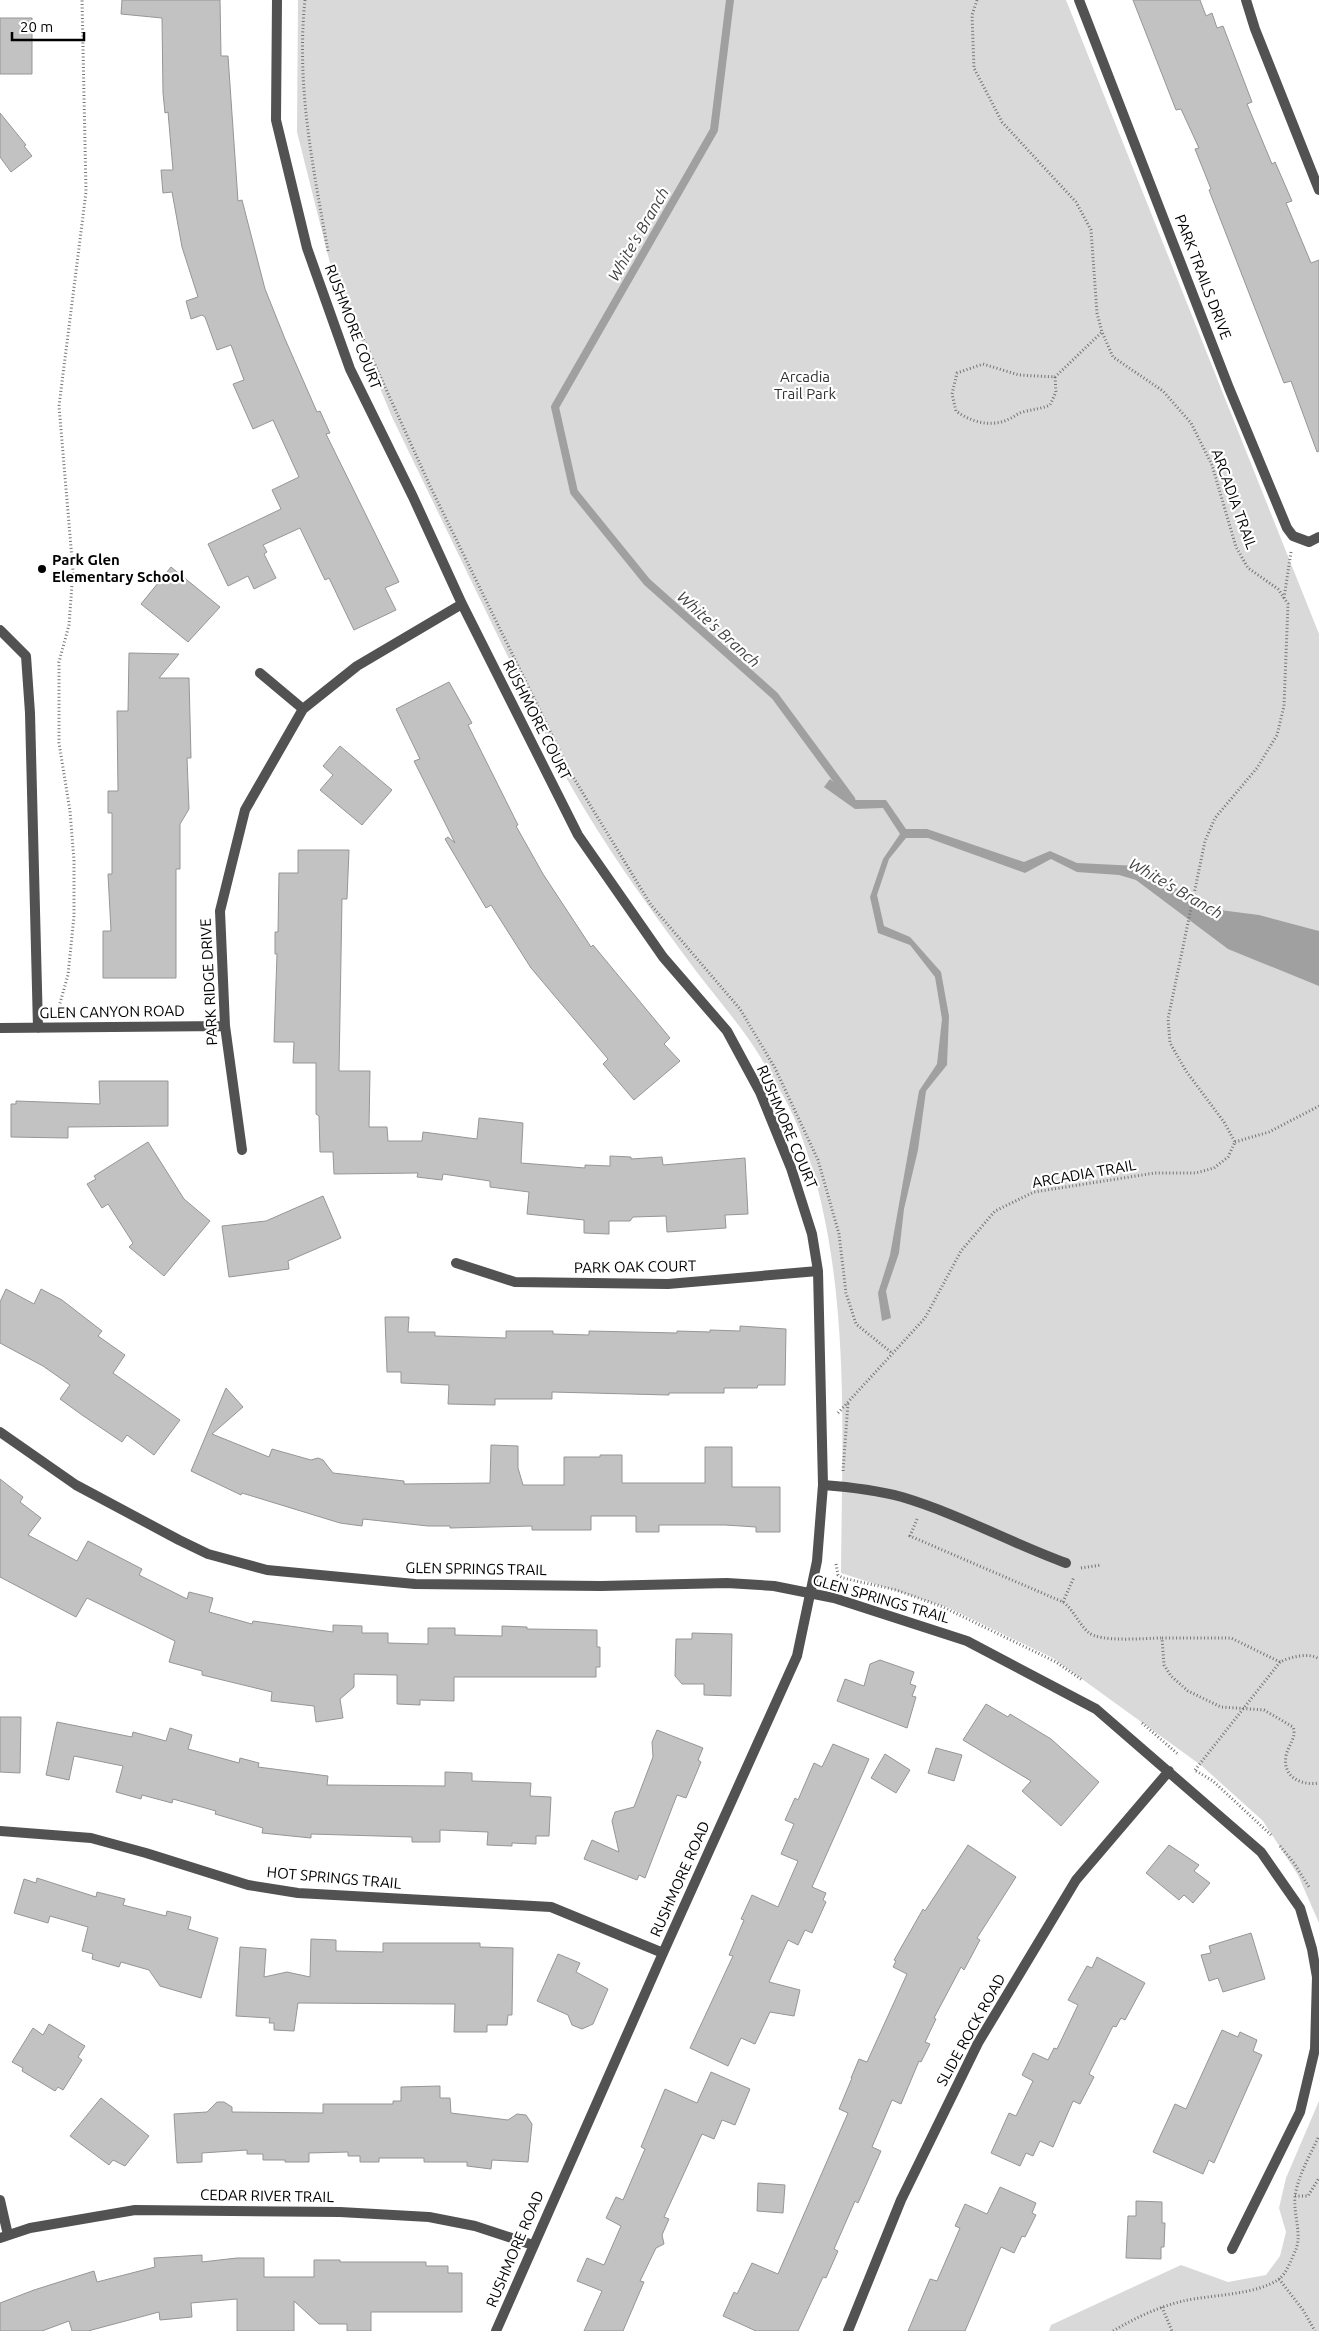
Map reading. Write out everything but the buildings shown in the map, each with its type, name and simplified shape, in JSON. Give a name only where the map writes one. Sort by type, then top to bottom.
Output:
[{"type":"street","name":"RUSHMORE COURT","points":[[277,0],[276,120],[307,248],[350,369],[413,496],[462,604],[578,835],[663,957],[727,1031],[751,1075],[791,1168],[812,1234],[818,1271],[822,1422]]},
{"type":"street","name":"PARK TRAILS DRIVE","points":[[1079,0],[1271,492],[1287,528],[1293,536]]},
{"type":"street","points":[[1246,0],[1255,29],[1319,190]]},
{"type":"street","points":[[1293,536],[1309,542],[1319,538]]},
{"type":"street","name":"PARK RIDGE DRIVE","points":[[242,1150],[225,1026],[220,911],[245,810],[303,709],[357,666],[462,604]]},
{"type":"street","points":[[0,630],[26,656],[30,713],[38,1028]]},
{"type":"street","points":[[260,673],[303,709]]},
{"type":"street","name":"GLEN CANYON ROAD","points":[[0,1028],[225,1026]]},
{"type":"street","name":"PARK OAK COURT","points":[[456,1263],[515,1282],[668,1284],[818,1271]]},
{"type":"street","name":"RUSHMORE ROAD","points":[[496,2331],[797,1656],[817,1561],[823,1485],[822,1422]]},
{"type":"street","name":"GLEN SPRINGS TRAIL","points":[[0,1432],[76,1484],[179,1540],[208,1554],[267,1570],[415,1584],[600,1586],[727,1583],[774,1586],[834,1598],[933,1628],[968,1641],[1096,1709],[1261,1852],[1300,1908],[1312,1949],[1317,1977],[1315,2049],[1300,2112],[1232,2249]]},
{"type":"street","points":[[823,1485],[842,1486],[901,1497],[941,1510],[1066,1563]]},
{"type":"street","name":"SLIDE ROCK ROAD","points":[[848,2331],[901,2200],[978,2043],[1076,1880],[1170,1772]]},
{"type":"street","name":"HOT SPRINGS TRAIL","points":[[0,1831],[91,1838],[248,1885],[298,1893],[551,1907],[663,1953]]},
{"type":"street","points":[[0,2200],[4,2236]]},
{"type":"street","name":"CEDAR RIVER TRAIL","points":[[4,2236],[30,2228],[136,2210],[340,2212],[429,2217],[475,2226],[533,2245]]},
{"type":"path","points":[[54,1028],[68,974],[74,916],[74,861],[70,812],[59,743],[59,662],[69,625],[73,571],[59,406],[86,192],[82,0]]},
{"type":"path","points":[[305,0],[301,38],[308,144],[329,256]]},
{"type":"path","name":"ARCADIA TRAIL","points":[[977,0],[972,15],[974,68],[1002,122],[1076,202],[1090,230],[1097,313],[1102,332],[1113,357],[1163,391],[1191,423],[1212,465],[1236,547],[1248,568],[1278,589],[1284,598]]},
{"type":"path","points":[[346,300],[430,486],[570,772],[651,905],[740,1009],[774,1068],[818,1160],[839,1234],[846,1293],[856,1324],[892,1353]]},
{"type":"path","points":[[1055,377],[1056,392],[1050,405],[1040,409],[1022,412],[1007,420],[989,423],[970,421],[956,411],[952,394],[957,373],[983,364],[1019,375],[1055,377],[1102,332]]},
{"type":"path","points":[[1293,536],[1284,598],[1288,604],[1284,706],[1277,735],[1257,768],[1215,818],[1205,841],[1168,1019],[1170,1043],[1186,1071],[1224,1122],[1235,1142],[1269,1132],[1319,1106]]},
{"type":"path","name":"ARCADIA TRAIL","points":[[822,1422],[827,1423],[848,1403],[925,1318],[961,1251],[995,1211],[1034,1192],[1155,1173],[1186,1174],[1205,1171],[1214,1168],[1228,1157],[1235,1142]]},
{"type":"path","points":[[842,1486],[848,1403]]},
{"type":"path","points":[[919,1514],[910,1536],[1063,1602],[1069,1607],[1082,1627],[1094,1636],[1231,1638],[1280,1662]]},
{"type":"path","points":[[1078,1568],[1101,1565]]},
{"type":"path","points":[[1162,1638],[1164,1665],[1171,1676],[1188,1691],[1221,1707],[1264,1710],[1293,1727],[1295,1736],[1286,1755],[1288,1771],[1300,1782],[1309,1784],[1319,1783]]},
{"type":"path","points":[[1195,1770],[1245,1710],[1280,1662],[1288,1658],[1314,1656],[1319,1659]]},
{"type":"path","points":[[1295,2196],[1308,2196],[1319,2178]]},
{"type":"path","points":[[1279,2279],[1303,2310],[1315,2331]]},
{"type":"path","points":[[1162,2308],[1172,2331]]},
{"type":"green space","name":"Arcadia Trail Park","points":[[298,0],[1066,0],[1319,634],[1319,1923],[1298,1875],[1263,1821],[1202,1766],[1053,1658],[949,1608],[841,1573],[842,1406],[836,1294],[828,1239],[817,1185],[800,1132],[782,1094],[754,1047],[645,901],[612,853],[567,779],[392,417],[333,275],[297,132]]},
{"type":"green space","points":[[1319,2101],[1319,2331],[1049,2331],[1051,2325],[1181,2265],[1228,2282],[1266,2275],[1280,2256],[1286,2232],[1279,2208],[1286,2178]]},
{"type":"shaded area","points":[[830,779],[856,800],[886,800],[906,829],[927,829],[1024,862],[1050,851],[1077,863],[1138,866],[1212,909],[1259,915],[1319,931],[1319,986],[1228,949],[1136,880],[1119,875],[1077,872],[1051,859],[1025,873],[928,838],[906,838],[889,859],[877,895],[884,926],[910,937],[941,972],[949,1016],[947,1065],[926,1091],[918,1150],[904,1209],[899,1253],[886,1291],[891,1318],[882,1321],[878,1293],[890,1255],[919,1091],[937,1064],[942,1019],[935,977],[910,945],[878,933],[870,897],[883,859],[900,834],[883,808],[855,809],[824,787]]},
{"type":"waterway","name":"White's Branch","points":[[730,0],[714,130],[555,407],[574,492],[647,582],[775,696],[851,799]]},
{"type":"place","name":"Park Glen Elementary School","points":[[42,569]]}]
